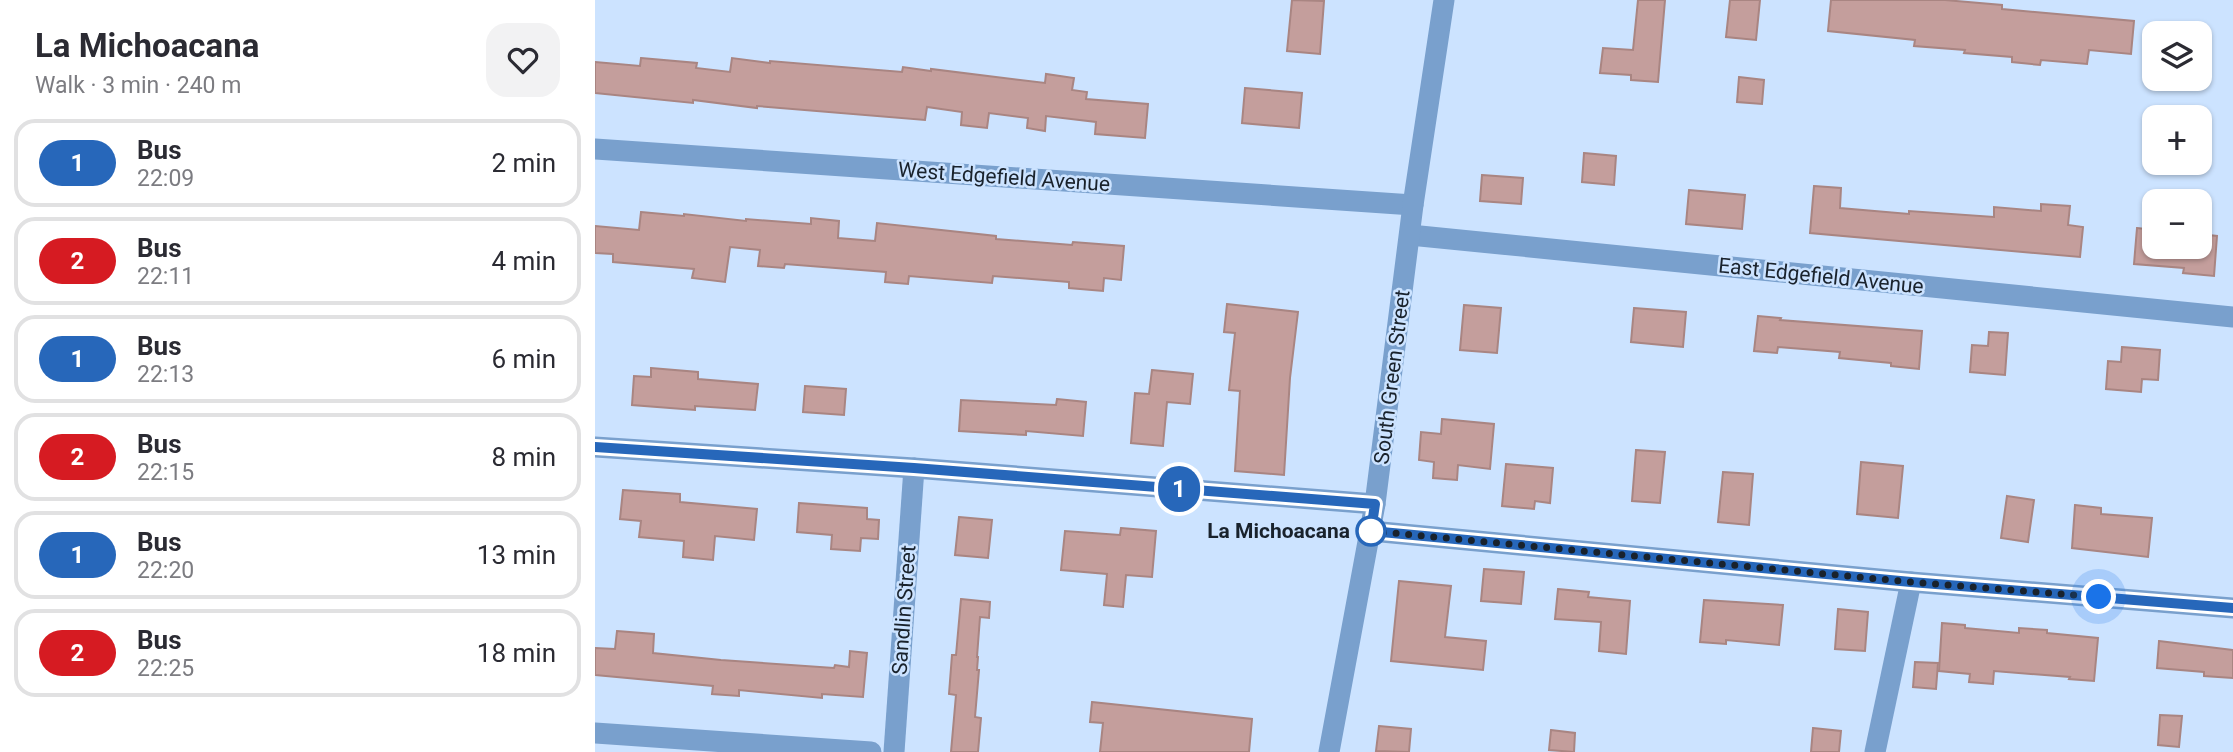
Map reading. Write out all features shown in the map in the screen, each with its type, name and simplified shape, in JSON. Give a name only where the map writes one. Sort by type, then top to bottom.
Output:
[{"type":"street","name":"South Green Street","points":[[1329,752],[1371,531],[1413,205],[1444,0]]},
{"type":"street","name":"West Edgefield Avenue","points":[[595,149],[1413,205]]},
{"type":"street","name":"East Edgefield Avenue","points":[[1410,235],[2233,317]]},
{"type":"street","points":[[595,447],[914,468],[1375,504]]},
{"type":"street","name":"Sandlin Street","points":[[894,752],[914,468]]},
{"type":"street","points":[[1371,531],[1911,582],[2233,608]]},
{"type":"street","points":[[1875,752],[1911,582]]},
{"type":"street","points":[[595,733],[871,752]]},
{"type":"building","points":[[1292,0],[1324,1],[1320,54],[1287,51]]},
{"type":"building","points":[[1638,0],[1665,0],[1658,82],[1631,80],[1631,75],[1600,73],[1603,48],[1633,50]]},
{"type":"building","points":[[1730,0],[1760,0],[1756,40],[1726,37]]},
{"type":"building","points":[[1831,0],[1945,0],[2002,5],[2002,9],[2134,21],[2131,54],[2089,50],[2087,64],[2041,60],[2040,65],[2012,62],[2012,57],[1914,46],[1915,40],[1828,31]]},
{"type":"building","points":[[641,58],[697,63],[696,68],[730,72],[732,58],[902,72],[903,67],[931,69],[1045,83],[1046,74],[1074,78],[1072,90],[1087,92],[1086,99],[1148,104],[1145,138],[1095,134],[1096,122],[1046,116],[1045,131],[1027,128],[1028,118],[989,113],[987,128],[961,125],[962,112],[927,107],[925,120],[595,93],[595,62],[640,66]]},
{"type":"building","points":[[1739,77],[1764,80],[1762,104],[1737,102]]},
{"type":"building","points":[[1245,88],[1302,93],[1299,128],[1242,123]]},
{"type":"building","points":[[1584,153],[1616,156],[1614,185],[1582,182]]},
{"type":"building","points":[[1482,175],[1523,178],[1521,204],[1480,201]]},
{"type":"building","points":[[1814,186],[1841,188],[1840,208],[1909,214],[1909,211],[1994,217],[1994,207],[2041,211],[2041,204],[2070,206],[2068,225],[2083,227],[2080,257],[1810,233]]},
{"type":"building","points":[[1689,190],[1745,195],[1742,229],[1686,224]]},
{"type":"building","points":[[641,212],[811,224],[811,218],[839,221],[838,238],[875,241],[877,223],[996,236],[996,239],[1124,246],[1121,280],[1104,278],[1103,291],[1069,288],[1069,282],[993,276],[992,283],[909,276],[908,284],[885,282],[886,272],[785,264],[784,268],[758,266],[760,250],[730,247],[725,282],[692,278],[694,269],[613,262],[613,254],[595,253],[595,226],[639,230]]},
{"type":"building","points":[[2137,228],[2142,229],[2142,259],[2212,259],[2212,235],[2217,236],[2214,276],[2183,273],[2184,268],[2134,264]]},
{"type":"building","points":[[1227,304],[1298,312],[1290,378],[1284,475],[1235,471],[1240,391],[1229,390],[1235,333],[1224,332]]},
{"type":"building","points":[[1464,305],[1501,308],[1497,353],[1460,350]]},
{"type":"building","points":[[1634,308],[1686,312],[1683,347],[1631,342]]},
{"type":"building","points":[[1758,316],[1922,331],[1919,369],[1891,366],[1891,363],[1839,358],[1840,352],[1778,347],[1777,353],[1754,351]]},
{"type":"building","points":[[1989,332],[2008,333],[2005,375],[1970,372],[1972,345],[1988,346]]},
{"type":"building","points":[[2122,347],[2160,350],[2158,380],[2142,379],[2141,392],[2106,389],[2108,361],[2121,362]]},
{"type":"building","points":[[651,368],[698,372],[698,379],[758,384],[755,410],[695,406],[695,410],[632,405],[634,376],[651,377]]},
{"type":"building","points":[[1152,370],[1193,374],[1190,404],[1167,402],[1163,446],[1131,443],[1135,393],[1149,394]]},
{"type":"building","points":[[805,386],[846,389],[844,415],[803,412]]},
{"type":"building","points":[[1057,399],[1086,402],[1083,436],[1026,431],[1026,435],[959,431],[961,400],[1056,405]]},
{"type":"building","points":[[1442,419],[1494,424],[1490,469],[1458,465],[1457,480],[1433,478],[1434,462],[1419,460],[1421,432],[1441,434]]},
{"type":"building","points":[[1636,450],[1665,452],[1660,503],[1632,501]]},
{"type":"building","points":[[1861,462],[1903,466],[1898,518],[1857,514]]},
{"type":"building","points":[[1506,464],[1553,468],[1550,503],[1535,501],[1534,509],[1502,506]]},
{"type":"building","points":[[1723,472],[1753,474],[1749,525],[1718,522]]},
{"type":"building","points":[[623,490],[680,494],[680,502],[757,509],[754,540],[715,536],[713,560],[683,557],[684,541],[639,537],[641,521],[620,519]]},
{"type":"building","points":[[2007,496],[2034,500],[2028,542],[2001,538]]},
{"type":"building","points":[[799,503],[867,508],[867,519],[879,520],[878,539],[861,538],[860,551],[831,549],[832,535],[797,532]]},
{"type":"building","points":[[2075,505],[2101,508],[2101,514],[2152,518],[2148,557],[2072,548]]},
{"type":"building","points":[[959,517],[992,520],[988,558],[955,555]]},
{"type":"building","points":[[1121,528],[1156,531],[1152,577],[1126,575],[1123,607],[1104,605],[1107,574],[1061,570],[1065,531],[1120,535]]},
{"type":"building","points":[[1484,569],[1524,572],[1521,604],[1481,601]]},
{"type":"building","points":[[1399,581],[1451,586],[1445,637],[1486,641],[1483,670],[1391,661]]},
{"type":"building","points":[[1558,589],[1589,592],[1588,597],[1630,601],[1626,654],[1599,651],[1601,622],[1555,619]]},
{"type":"building","points":[[961,599],[990,602],[989,618],[980,617],[975,717],[981,718],[978,752],[951,752],[956,695],[949,694]]},
{"type":"building","points":[[1704,600],[1783,605],[1779,645],[1726,640],[1726,644],[1700,642]]},
{"type":"building","points":[[1838,609],[1868,612],[1865,651],[1835,649]]},
{"type":"building","points":[[1942,623],[2019,633],[2019,628],[2047,630],[2047,633],[2098,638],[2094,681],[1994,671],[1993,684],[1969,682],[1970,674],[1939,671]]},
{"type":"building","points":[[617,631],[654,634],[653,653],[721,660],[834,668],[835,665],[849,667],[850,651],[867,653],[863,697],[822,694],[822,698],[739,690],[739,696],[712,694],[713,686],[595,675],[595,648],[615,649]]},
{"type":"building","points":[[2159,641],[2233,650],[2233,678],[2204,676],[2204,672],[2157,668]]},
{"type":"building","points":[[1915,662],[1938,663],[1936,689],[1913,687]]},
{"type":"building","points":[[1092,702],[1252,719],[1249,752],[1100,752],[1103,723],[1090,722]]},
{"type":"building","points":[[2160,715],[2182,716],[2179,747],[2158,745]]},
{"type":"building","points":[[1379,726],[1411,729],[1409,752],[1376,751]]},
{"type":"building","points":[[1813,728],[1841,731],[1839,752],[1811,752]]},
{"type":"building","points":[[1551,730],[1575,733],[1574,752],[1549,750]]},
{"type":"bus line","name":"1","points":[[595,447],[914,468],[1375,504],[1371,531],[1911,582],[2233,608]]},
{"type":"place","name":"La Michoacana","points":[[1371,531]]},
{"type":"route","points":[[1371,531],[2099,597]]}]
